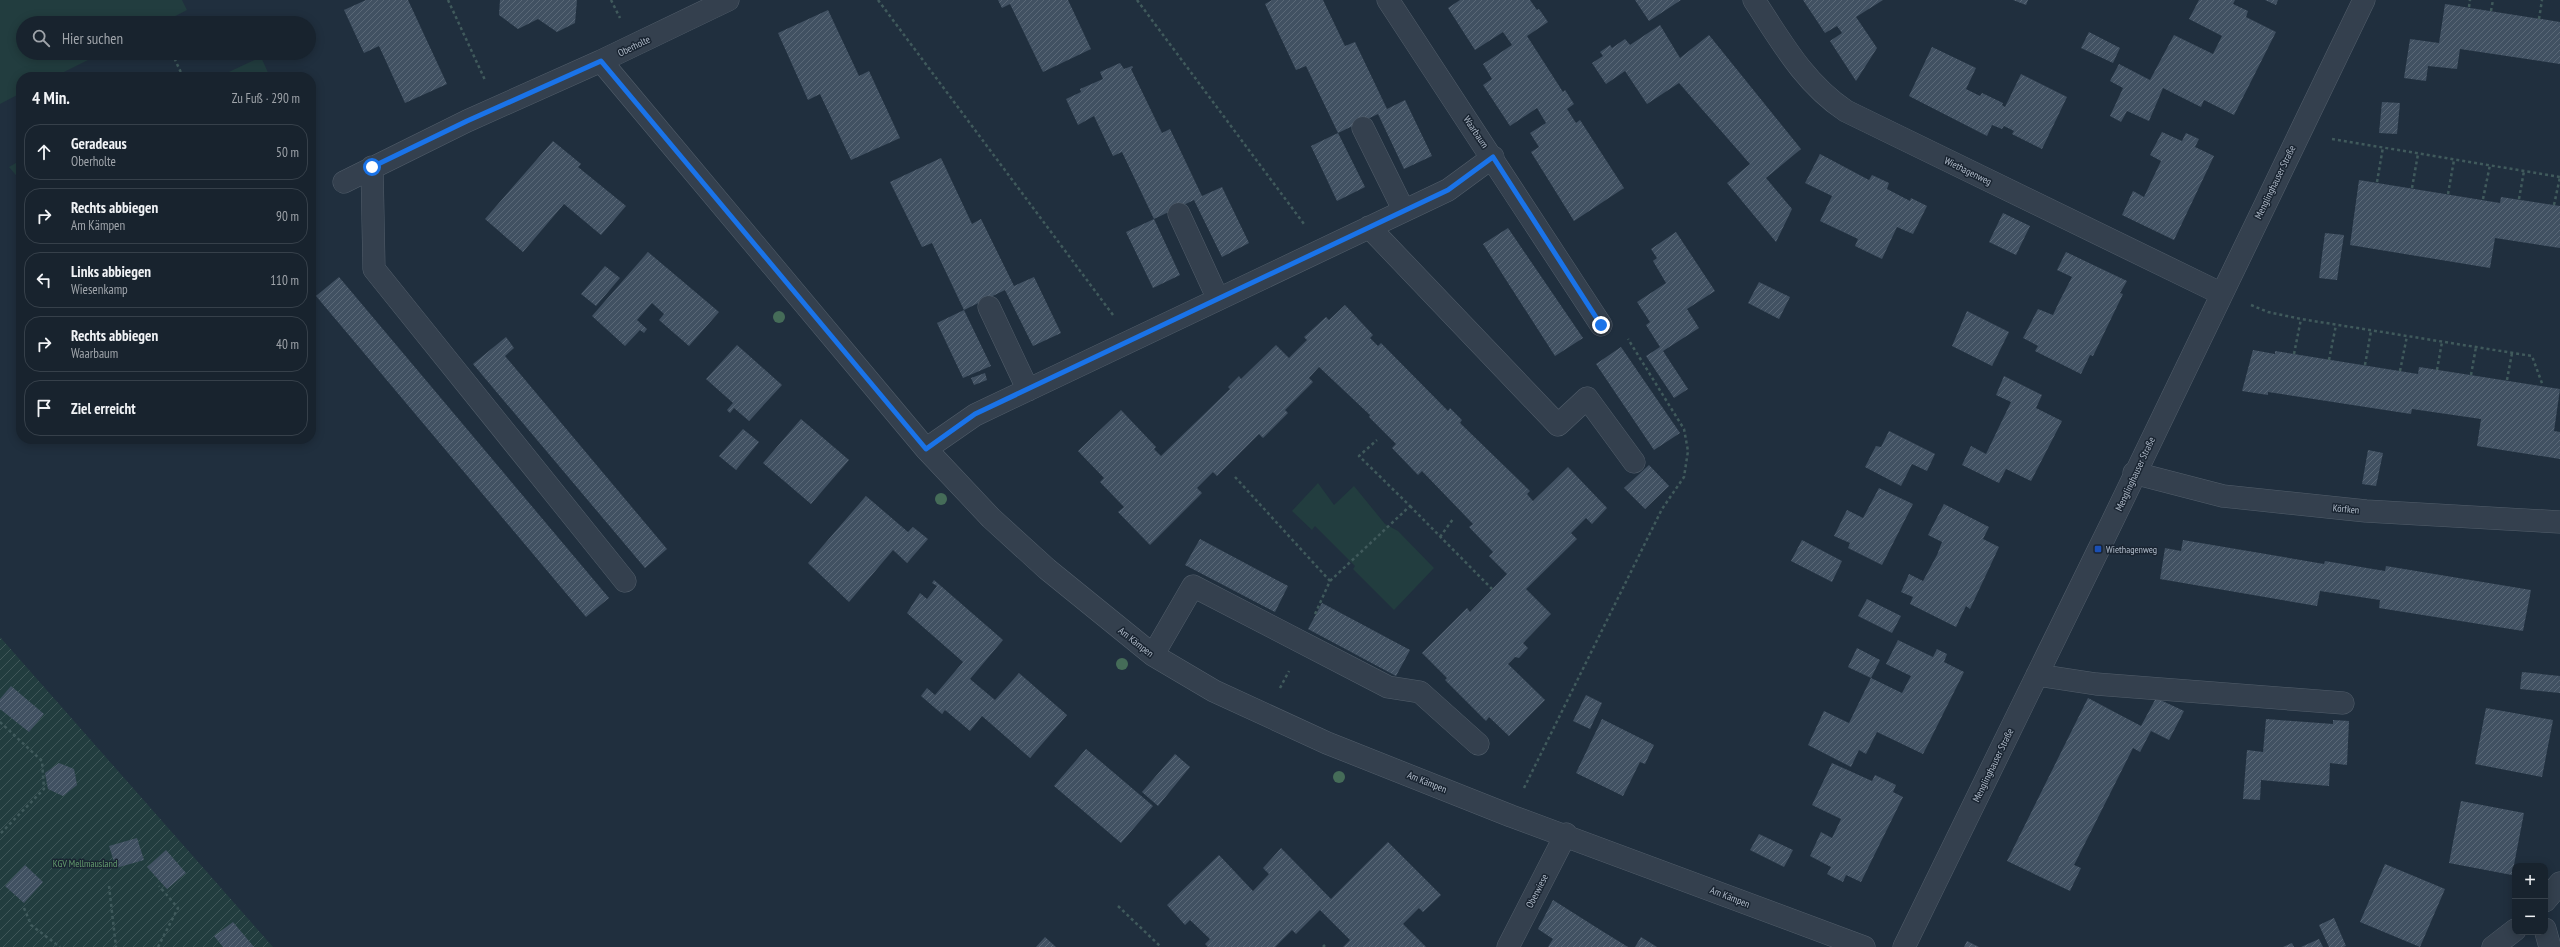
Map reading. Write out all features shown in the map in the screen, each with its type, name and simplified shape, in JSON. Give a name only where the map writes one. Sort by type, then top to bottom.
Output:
[{"type":"street","name":"Oberholte","points":[[344,182],[372,167],[498,107],[601,61],[728,0]]},
{"type":"street","name":"Waarbaum","points":[[1388,0],[1493,157],[1601,325]]},
{"type":"street","name":"Wiethagenweg","points":[[1754,0],[1798,68],[1830,100],[1846,111],[2222,294]]},
{"type":"street","name":"Menglinghauser Straße","points":[[1904,947],[2364,0]]},
{"type":"street","name":"Am Kämpen","points":[[601,61],[926,449],[991,518],[1047,569],[1153,655],[1214,691],[1327,743],[1511,816],[1566,834],[1864,947]]},
{"type":"street","points":[[1363,128],[1404,211]]},
{"type":"street","points":[[926,449],[975,414],[1028,390],[1322,248],[1448,190],[1493,157]]},
{"type":"street","points":[[372,167],[374,269],[625,581]]},
{"type":"street","points":[[1179,214],[1218,299]]},
{"type":"street","points":[[1369,227],[1558,425],[1587,398],[1634,462]]},
{"type":"street","points":[[989,307],[1028,390]]},
{"type":"street","name":"Körfken","points":[[2134,473],[2223,496],[2366,511],[2560,522]]},
{"type":"street","points":[[1153,655],[1193,586],[1388,687],[1420,692],[1478,744]]},
{"type":"street","points":[[2037,675],[2096,684],[2343,703]]},
{"type":"street","name":"Oberwiese","points":[[1508,947],[1566,834]]},
{"type":"street","points":[[2547,899],[2560,883]]},
{"type":"street","points":[[2493,947],[2512,932]]},
{"type":"street","points":[[2547,935],[2550,947]]},
{"type":"path","points":[[448,0],[498,107]]},
{"type":"path","points":[[878,0],[1131,340]]},
{"type":"path","points":[[1137,0],[1322,248]]},
{"type":"path","points":[[2469,7],[2470,0]]},
{"type":"path","points":[[2491,11],[2493,0]]},
{"type":"path","points":[[2539,18],[2542,0]]},
{"type":"path","points":[[175,60],[181,72]]},
{"type":"path","points":[[2356,143],[2560,177],[2554,205]]},
{"type":"path","points":[[2377,182],[2383,147]]},
{"type":"path","points":[[2412,188],[2418,154]]},
{"type":"path","points":[[2448,194],[2454,160]]},
{"type":"path","points":[[2482,200],[2490,165]]},
{"type":"path","points":[[2518,200],[2524,171]]},
{"type":"path","points":[[2268,312],[2371,331],[2532,356],[2542,386]]},
{"type":"path","points":[[1511,816],[1662,509],[1684,477],[1688,451],[1684,429],[1613,317],[1601,325]]},
{"type":"path","points":[[2294,354],[2300,319]]},
{"type":"path","points":[[2329,360],[2336,325]]},
{"type":"path","points":[[2365,365],[2371,331]]},
{"type":"path","points":[[2400,371],[2407,336]]},
{"type":"path","points":[[2437,370],[2442,342]]},
{"type":"path","points":[[2471,375],[2476,347]]},
{"type":"path","points":[[2506,380],[2512,353]]},
{"type":"path","points":[[1377,440],[1359,456],[1492,589]]},
{"type":"path","points":[[1235,477],[1330,581]]},
{"type":"path","points":[[1266,716],[1303,643],[1330,581],[1410,506]]},
{"type":"path","points":[[1440,537],[1453,519]]},
{"type":"path","points":[[0,722],[42,761],[44,789],[0,834]]},
{"type":"path","points":[[110,886],[116,947]]},
{"type":"path","points":[[158,947],[178,908],[159,886]]},
{"type":"path","points":[[1118,906],[1160,947]]},
{"type":"path","points":[[24,908],[31,925],[60,947]]},
{"type":"green space","points":[[0,0],[182,0],[187,10],[175,16],[16,16],[16,60],[88,60],[64,72],[16,72],[16,96],[0,104]]},
{"type":"green space","points":[[255,60],[262,60],[268,72],[229,72]]},
{"type":"green space","points":[[16,163],[16,175],[9,167]]},
{"type":"green space","points":[[1318,483],[1334,505],[1354,486],[1385,524],[1398,531],[1434,568],[1394,610],[1353,569],[1355,566],[1315,526],[1312,530],[1292,511]]},
{"type":"green space","name":"KGV Mellmausland","points":[[0,637],[273,947],[0,947]]},
{"type":"building","points":[[366,0],[408,0],[447,84],[405,103],[379,46],[364,53],[344,10]]},
{"type":"building","points":[[500,0],[577,0],[575,23],[557,32],[538,19],[518,29],[499,15]]},
{"type":"building","points":[[998,0],[1068,0],[1091,49],[1043,72],[1010,4],[1002,8]]},
{"type":"building","points":[[1272,0],[1323,0],[1345,46],[1355,42],[1387,109],[1405,100],[1432,156],[1404,169],[1378,114],[1338,133],[1306,66],[1296,70],[1265,4]]},
{"type":"building","points":[[1460,0],[1530,0],[1537,10],[1539,9],[1548,22],[1527,36],[1563,92],[1565,90],[1574,104],[1567,109],[1576,123],[1580,120],[1624,188],[1574,221],[1531,152],[1539,147],[1530,133],[1546,123],[1537,108],[1510,126],[1483,85],[1492,79],[1483,64],[1512,45],[1503,32],[1475,50],[1448,8]]},
{"type":"building","points":[[1635,0],[1681,0],[1649,21]]},
{"type":"building","points":[[1803,0],[1883,0],[1856,17],[1877,48],[1856,81],[1830,41],[1842,33],[1837,26],[1825,33]]},
{"type":"building","points":[[2013,0],[2028,0],[2026,5]]},
{"type":"building","points":[[2199,0],[2235,0],[2233,4],[2248,11],[2246,17],[2276,32],[2234,115],[2204,100],[2201,107],[2163,88],[2149,121],[2127,111],[2121,122],[2110,116],[2123,88],[2110,81],[2119,64],[2150,80],[2174,35],[2213,54],[2222,36],[2189,19]]},
{"type":"building","points":[[2265,0],[2278,0],[2276,5]]},
{"type":"building","points":[[2445,4],[2560,22],[2560,64],[2460,49],[2457,69],[2428,66],[2426,81],[2404,78],[2410,39],[2439,43]]},
{"type":"building","points":[[828,10],[859,76],[869,71],[900,138],[851,160],[820,94],[808,100],[778,33]]},
{"type":"building","points":[[1660,25],[1680,58],[1709,35],[1801,149],[1766,178],[1792,209],[1776,242],[1727,183],[1750,164],[1679,83],[1647,104],[1625,71],[1606,84],[1592,63],[1603,56],[1600,52],[1610,45],[1612,48],[1625,39],[1630,45]]},
{"type":"building","points":[[2089,32],[2120,48],[2113,63],[2081,48]]},
{"type":"building","points":[[1932,47],[1976,68],[1966,89],[1980,96],[1982,93],[2003,103],[2002,105],[2005,107],[2021,74],[2067,97],[2042,149],[2012,134],[2014,131],[2004,126],[2002,129],[1992,125],[1987,136],[1909,96]]},
{"type":"building","points":[[1120,63],[1124,69],[1133,67],[1131,69],[1162,133],[1170,129],[1202,196],[1222,187],[1249,243],[1222,257],[1194,200],[1154,219],[1122,152],[1113,156],[1094,116],[1078,125],[1066,99],[1081,92],[1080,89],[1103,79],[1100,72]]},
{"type":"building","points":[[2382,102],[2400,103],[2397,134],[2379,133]]},
{"type":"building","points":[[2162,132],[2182,141],[2186,133],[2199,139],[2195,147],[2214,156],[2174,240],[2122,215],[2133,191],[2144,197],[2161,161],[2150,155]]},
{"type":"building","points":[[1338,133],[1365,187],[1337,201],[1311,146]]},
{"type":"building","points":[[553,141],[581,164],[578,167],[626,206],[601,235],[564,204],[523,252],[485,219]]},
{"type":"building","points":[[1820,154],[1869,180],[1872,175],[1889,183],[1887,189],[1910,201],[1911,198],[1927,206],[1913,234],[1897,227],[1882,259],[1855,246],[1858,239],[1820,221],[1832,196],[1805,183]]},
{"type":"building","points":[[941,158],[972,224],[981,219],[1014,286],[1034,277],[1061,333],[1033,346],[1005,290],[964,310],[932,243],[922,247],[890,182]]},
{"type":"building","points":[[2359,180],[2500,203],[2501,197],[2560,206],[2560,248],[2495,238],[2490,268],[2350,245]]},
{"type":"building","points":[[2003,213],[2030,226],[2016,255],[1989,242]]},
{"type":"building","points":[[1154,219],[1180,275],[1153,288],[1126,232]]},
{"type":"building","points":[[1508,228],[1583,338],[1555,356],[1483,244]]},
{"type":"building","points":[[1676,232],[1715,291],[1687,309],[1699,328],[1663,351],[1688,389],[1674,398],[1646,356],[1660,347],[1646,325],[1650,322],[1637,302],[1666,283],[1653,261],[1657,258],[1651,249]]},
{"type":"building","points":[[2325,233],[2344,235],[2337,280],[2319,278]]},
{"type":"building","points":[[648,252],[719,312],[689,346],[659,320],[664,314],[652,303],[637,320],[647,329],[644,333],[640,330],[625,346],[592,316]]},
{"type":"building","points":[[2066,252],[2127,281],[2120,293],[2123,294],[2093,356],[2090,355],[2081,374],[2035,351],[2038,346],[2023,338],[2038,309],[2053,315],[2072,277],[2057,270]]},
{"type":"building","points":[[605,266],[620,278],[596,306],[581,294]]},
{"type":"building","points":[[339,277],[609,598],[586,617],[316,296]]},
{"type":"building","points":[[1759,282],[1790,297],[1779,319],[1748,303]]},
{"type":"building","points":[[1345,305],[1373,335],[1370,338],[1378,346],[1381,343],[1448,411],[1450,408],[1462,420],[1460,423],[1530,491],[1527,494],[1533,501],[1568,467],[1607,508],[1592,524],[1586,518],[1571,533],[1577,539],[1526,589],[1551,614],[1523,643],[1528,648],[1519,658],[1515,657],[1508,664],[1545,700],[1509,736],[1489,717],[1486,721],[1445,680],[1447,678],[1422,653],[1467,608],[1470,612],[1507,574],[1489,556],[1493,552],[1469,527],[1473,524],[1422,471],[1418,475],[1392,448],[1396,444],[1369,417],[1370,415],[1319,367],[1309,378],[1313,382],[1285,410],[1288,413],[1263,438],[1259,434],[1217,476],[1213,472],[1197,488],[1202,493],[1150,545],[1118,512],[1124,507],[1100,482],[1104,478],[1078,451],[1121,410],[1156,447],[1154,449],[1161,456],[1230,389],[1228,387],[1239,376],[1241,379],[1276,345],[1289,358],[1307,340],[1304,337],[1326,317],[1329,320]]},
{"type":"building","points":[[964,310],[991,366],[963,378],[937,323]]},
{"type":"building","points":[[1967,311],[2009,332],[1992,366],[1952,346]]},
{"type":"building","points":[[506,337],[514,348],[505,356],[667,549],[645,568],[473,364]]},
{"type":"building","points":[[737,345],[782,385],[749,421],[734,408],[730,413],[727,410],[733,403],[706,379]]},
{"type":"building","points":[[1621,347],[1680,433],[1654,450],[1596,364]]},
{"type":"building","points":[[2253,350],[2275,354],[2275,351],[2418,374],[2419,367],[2560,389],[2554,431],[2560,432],[2560,459],[2477,446],[2481,419],[2412,409],[2411,414],[2268,392],[2268,395],[2242,391]]},
{"type":"building","points":[[985,373],[987,380],[974,385],[971,378]]},
{"type":"building","points":[[2004,376],[2042,395],[2036,408],[2062,421],[2031,481],[2006,469],[1999,483],[1962,465],[1971,446],[1986,454],[2011,402],[1996,395]]},
{"type":"building","points":[[801,419],[849,460],[811,504],[763,463]]},
{"type":"building","points":[[743,429],[759,442],[736,470],[719,456]]},
{"type":"building","points":[[1889,431],[1935,454],[1927,471],[1912,464],[1901,486],[1865,467],[1876,446],[1881,447]]},
{"type":"building","points":[[2368,450],[2383,453],[2376,486],[2362,484]]},
{"type":"building","points":[[1649,465],[1669,486],[1645,509],[1624,488]]},
{"type":"building","points":[[1879,488],[1913,504],[1882,565],[1848,548],[1850,543],[1834,536],[1847,510],[1863,518]]},
{"type":"building","points":[[866,496],[908,532],[913,527],[928,539],[907,563],[893,550],[849,602],[808,563]]},
{"type":"building","points":[[1944,504],[1989,527],[1983,539],[1999,547],[1970,609],[1966,606],[1956,627],[1910,604],[1913,597],[1901,592],[1909,574],[1923,581],[1937,555],[1942,542],[1928,535]]},
{"type":"building","points":[[1200,539],[1288,586],[1275,612],[1185,565]]},
{"type":"building","points":[[1802,540],[1842,561],[1832,582],[1791,561]]},
{"type":"building","points":[[2183,540],[2324,564],[2325,561],[2385,571],[2386,566],[2531,590],[2523,631],[2379,608],[2380,600],[2320,591],[2317,606],[2160,579],[2165,548],[2181,551]]},
{"type":"building","points":[[934,580],[1003,640],[970,679],[995,700],[1019,673],[1067,715],[1030,758],[982,716],[970,731],[945,710],[942,714],[921,696],[927,688],[935,695],[963,662],[907,613],[920,593],[927,599],[937,586],[932,583]]},
{"type":"building","points":[[1867,599],[1901,616],[1892,633],[1858,616]]},
{"type":"building","points":[[1322,603],[1410,650],[1396,676],[1308,629]]},
{"type":"building","points":[[1898,640],[1933,657],[1937,649],[1947,654],[1944,662],[1964,672],[1923,754],[1877,732],[1866,754],[1859,750],[1851,767],[1808,745],[1824,711],[1849,723],[1871,678],[1902,693],[1911,676],[1886,664]]},
{"type":"building","points":[[1857,648],[1880,660],[1871,678],[1848,667]]},
{"type":"building","points":[[2522,672],[2560,676],[2560,693],[2520,689]]},
{"type":"building","points":[[11,686],[44,714],[29,732],[0,709],[0,699]]},
{"type":"building","points":[[1586,695],[1602,703],[1590,729],[1573,721]]},
{"type":"building","points":[[2088,698],[2141,726],[2156,698],[2184,711],[2169,740],[2151,731],[2140,752],[2133,748],[2074,865],[2081,868],[2070,891],[2007,861]]},
{"type":"building","points":[[2486,708],[2553,720],[2542,777],[2475,764]]},
{"type":"building","points":[[1602,719],[1654,745],[1645,764],[1640,762],[1623,796],[1576,773]]},
{"type":"building","points":[[2266,719],[2333,724],[2333,720],[2349,721],[2347,765],[2330,763],[2329,786],[2261,780],[2260,800],[2243,799],[2247,750],[2263,752]]},
{"type":"building","points":[[1086,749],[1153,806],[1121,843],[1054,786]]},
{"type":"building","points":[[1175,754],[1190,767],[1158,806],[1142,792]]},
{"type":"building","points":[[59,763],[74,769],[77,785],[63,796],[48,789],[45,773]]},
{"type":"building","points":[[1832,763],[1872,781],[1875,775],[1896,785],[1893,792],[1903,797],[1861,882],[1846,875],[1843,882],[1827,874],[1831,867],[1810,856],[1821,832],[1832,838],[1841,819],[1812,805]]},
{"type":"building","points":[[2461,801],[2524,813],[2514,863],[2512,863],[2512,875],[2449,863]]},
{"type":"building","points":[[1759,834],[1793,850],[1784,867],[1750,850]]},
{"type":"building","points":[[137,838],[144,860],[116,868],[109,846]]},
{"type":"building","points":[[1388,842],[1441,895],[1423,912],[1419,908],[1403,924],[1426,947],[1343,947],[1350,940],[1320,910],[1296,934],[1292,930],[1275,947],[1208,947],[1205,944],[1210,939],[1190,920],[1185,925],[1167,905],[1219,855],[1253,891],[1269,874],[1263,868],[1281,848],[1331,899]]},
{"type":"building","points":[[166,850],[186,873],[167,889],[147,867]]},
{"type":"building","points":[[2385,864],[2445,889],[2420,947],[2360,922]]},
{"type":"building","points":[[25,865],[43,882],[24,903],[5,886]]},
{"type":"building","points":[[1553,900],[1628,947],[1548,947],[1553,939],[1538,929]]},
{"type":"building","points":[[2334,918],[2346,946],[2329,947],[2319,925]]},
{"type":"building","points":[[233,922],[254,947],[223,947],[214,936]]},
{"type":"building","points":[[1045,937],[1056,947],[1036,947]]},
{"type":"building","points":[[1641,937],[1657,947],[1635,947]]},
{"type":"building","points":[[2319,939],[2323,947],[2301,947]]},
{"type":"building","points":[[1967,941],[1979,947],[1964,947]]},
{"type":"building","points":[[2292,943],[2294,947],[2283,947]]},
{"type":"place","name":"Wiethagenweg","points":[[2098,549]]},
{"type":"route","points":[[372,167],[467,121],[601,61],[926,449],[975,414],[1028,390],[1322,248],[1448,190],[1493,157],[1601,325]]}]
